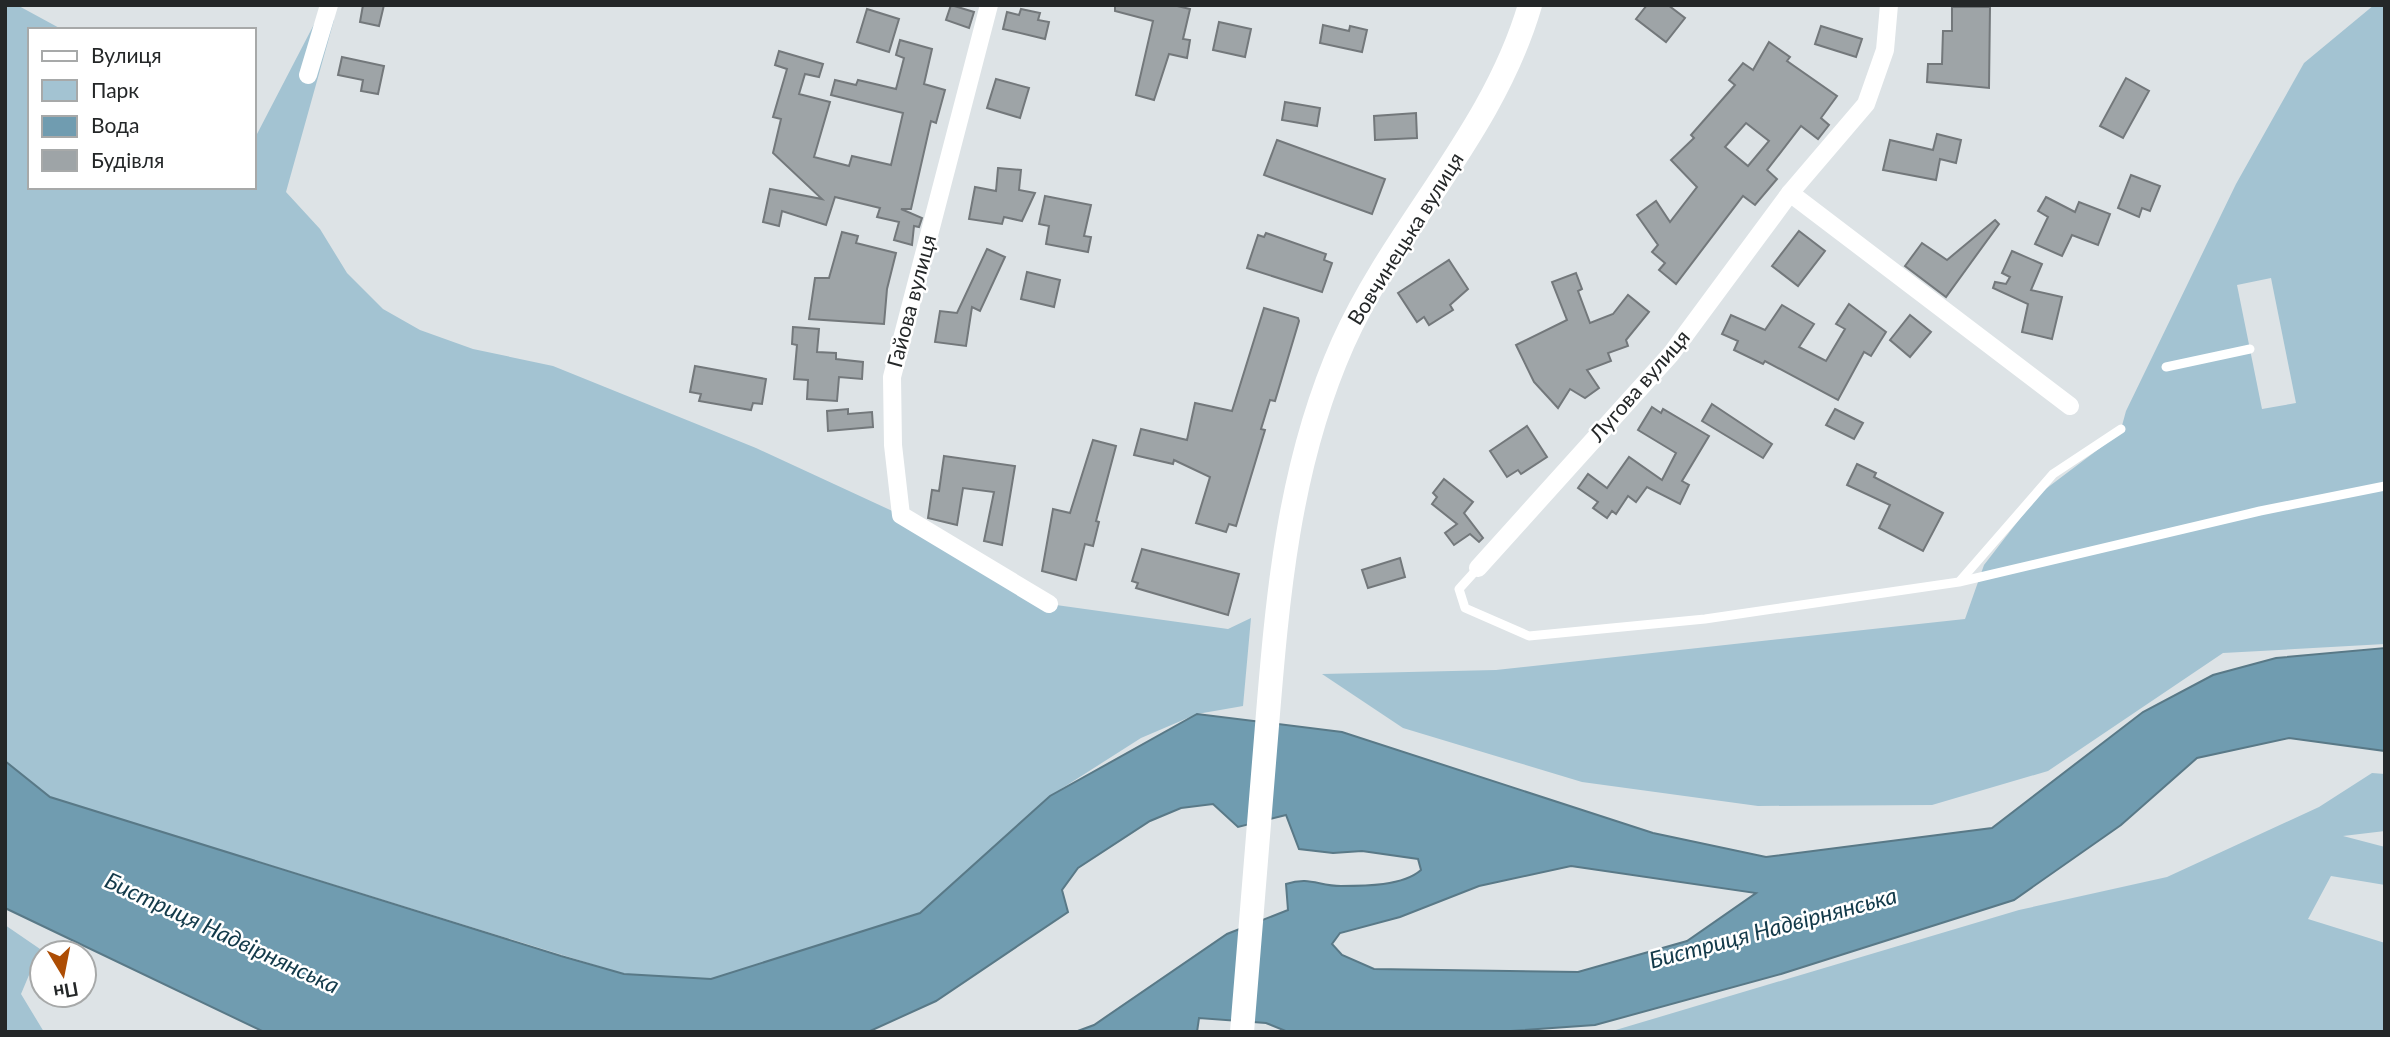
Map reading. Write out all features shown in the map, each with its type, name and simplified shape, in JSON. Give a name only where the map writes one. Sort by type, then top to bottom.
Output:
[{"type":"street","points":[[308,75],[329,5]]},
{"type":"street","name":"Гайова вулиця","points":[[989,5],[892,377],[893,445],[901,515],[1049,604]]},
{"type":"street","name":"Вовчинецька вулиця","points":[[1242,1032],[1277,604],[1293,498],[1342,344],[1393,253],[1480,121],[1521,34],[1530,5]]},
{"type":"street","name":"Лугова вулиця","points":[[1478,568],[1671,354],[1790,192],[1866,104],[1885,50],[1889,5]]},
{"type":"street","points":[[1790,192],[2070,406]]},
{"type":"lane","points":[[2166,367],[2250,349]]},
{"type":"lane","points":[[1959,582],[2053,474],[2121,429]]},
{"type":"lane","points":[[1478,568],[1459,589],[1465,608],[1529,636],[1705,619],[1959,582],[2260,511],[2385,486]]},
{"type":"green space","points":[[5,5],[17,5],[59,28],[28,28],[28,189],[256,189],[256,134],[323,7],[334,20],[286,192],[320,229],[347,273],[383,309],[420,330],[473,349],[553,366],[756,448],[901,515],[1049,604],[1228,629],[1251,618],[1243,706],[1197,714],[1141,738],[1050,796],[920,913],[712,979],[624,974],[49,797],[5,761]]},
{"type":"green space","points":[[2374,5],[2385,5],[2385,644],[2223,653],[2048,771],[1932,805],[1758,806],[1582,782],[1403,728],[1322,674],[1496,670],[1965,619],[1984,565],[2039,494],[2120,433],[2126,411],[2236,184],[2304,63]],"holes":[[[2271,278],[2296,403],[2262,409],[2237,285]]]},
{"type":"green space","points":[[2372,773],[2385,774],[2385,831],[2343,836],[2385,847],[2385,885],[2331,876],[2308,919],[2385,943],[2385,1032],[1609,1032],[2019,910],[2167,877],[2319,807]]},
{"type":"green space","points":[[5,925],[28,941],[28,977],[21,994],[44,1032],[5,1032]]},
{"type":"water","name":"Бистриця Надвірнянська","points":[[2385,648],[2385,751],[2289,738],[2197,758],[2121,825],[2014,900],[1781,974],[1595,1025],[1496,1032],[1288,1032],[1266,1023],[1199,1018],[1197,1032],[1075,1032],[1094,1025],[1227,934],[1288,910],[1286,884],[1301,881],[1333,886],[1372,885],[1404,879],[1421,870],[1418,859],[1362,851],[1333,853],[1299,849],[1286,815],[1238,827],[1213,804],[1181,808],[1150,821],[1078,868],[1062,890],[1068,912],[936,1001],[868,1032],[264,1032],[98,953],[98,939],[70,939],[5,908],[5,761],[50,797],[561,956],[624,974],[711,979],[920,913],[1050,796],[1197,714],[1342,732],[1653,833],[1766,857],[1992,828],[2143,712],[2213,675],[2276,658]],"holes":[[[1571,866],[1756,893],[1687,941],[1578,972],[1374,969],[1342,955],[1332,944],[1340,933],[1400,917],[1479,886]]]},
{"type":"building","points":[[363,5],[384,5],[379,26],[360,22]]},
{"type":"building","points":[[951,5],[974,12],[969,28],[946,20]]},
{"type":"building","points":[[1115,5],[1173,5],[1190,9],[1183,39],[1190,40],[1187,58],[1169,54],[1154,100],[1136,95],[1153,21],[1115,11]]},
{"type":"building","points":[[1647,5],[1668,5],[1685,18],[1666,42],[1636,19]]},
{"type":"building","points":[[1952,7],[1990,7],[1989,88],[1927,82],[1928,64],[1942,64],[1943,31],[1952,31]]},
{"type":"building","points":[[867,9],[899,19],[889,52],[857,42]]},
{"type":"building","points":[[1021,9],[1040,13],[1038,20],[1049,22],[1045,39],[1003,29],[1007,12],[1019,15]]},
{"type":"building","points":[[1219,22],[1251,29],[1245,57],[1213,50]]},
{"type":"building","points":[[1323,25],[1349,31],[1350,26],[1367,30],[1362,52],[1320,43]]},
{"type":"building","points":[[1821,26],[1862,39],[1856,57],[1815,44]]},
{"type":"building","points":[[900,40],[932,49],[924,84],[945,90],[936,123],[931,121],[911,209],[901,209],[922,218],[919,227],[914,226],[912,245],[894,240],[899,222],[877,217],[880,208],[835,197],[826,225],[782,211],[779,226],[763,222],[770,189],[822,199],[773,153],[781,119],[773,117],[787,69],[775,65],[779,51],[823,64],[819,77],[805,74],[799,94],[830,102],[814,157],[849,166],[852,156],[891,165],[903,113],[831,95],[835,80],[856,85],[858,80],[896,89],[904,58],[896,55]]},
{"type":"building","points":[[1769,42],[1790,57],[1787,61],[1837,96],[1821,118],[1829,125],[1818,139],[1801,126],[1767,170],[1777,179],[1755,205],[1743,196],[1676,284],[1659,270],[1665,263],[1652,252],[1658,245],[1637,215],[1656,201],[1670,222],[1697,187],[1671,160],[1694,138],[1691,135],[1735,85],[1729,80],[1743,63],[1753,70]],"holes":[[[1746,123],[1769,141],[1748,166],[1725,147]]]},
{"type":"building","points":[[342,57],[384,66],[378,94],[361,91],[363,80],[338,75]]},
{"type":"building","points":[[2126,78],[2149,91],[2123,138],[2100,126]]},
{"type":"building","points":[[996,79],[1029,88],[1020,118],[987,108]]},
{"type":"building","points":[[1285,102],[1320,108],[1317,126],[1282,120]]},
{"type":"building","points":[[1416,113],[1417,138],[1375,140],[1374,116]]},
{"type":"building","points":[[1937,134],[1961,140],[1956,163],[1940,159],[1936,180],[1883,170],[1890,140],[1933,150]]},
{"type":"building","points":[[1277,140],[1385,179],[1372,214],[1264,175]]},
{"type":"building","points":[[998,168],[1021,170],[1019,190],[1035,193],[1022,221],[1004,217],[1002,224],[969,219],[975,187],[996,191]]},
{"type":"building","points":[[2131,175],[2160,186],[2150,211],[2142,208],[2139,217],[2118,208]]},
{"type":"building","points":[[1045,196],[1091,205],[1084,236],[1091,237],[1088,252],[1046,244],[1049,226],[1039,224]]},
{"type":"building","points":[[2046,197],[2075,212],[2079,202],[2110,214],[2098,245],[2072,235],[2062,256],[2035,244],[2048,217],[2038,211]]},
{"type":"building","points":[[1995,220],[1999,224],[1946,297],[1905,266],[1922,243],[1947,260]]},
{"type":"building","points":[[1799,231],[1825,251],[1798,286],[1772,266]]},
{"type":"building","points":[[842,232],[858,236],[856,243],[896,253],[887,289],[884,324],[809,319],[815,278],[829,278]]},
{"type":"building","points":[[1266,233],[1326,254],[1324,260],[1332,263],[1322,292],[1247,268],[1258,235],[1264,237]]},
{"type":"building","points":[[987,249],[1005,257],[980,311],[972,307],[966,346],[935,342],[940,311],[957,313]]},
{"type":"building","points":[[2012,251],[2042,264],[2031,290],[2062,297],[2052,339],[2022,332],[2028,304],[1993,288],[1995,282],[2006,284],[2010,277],[2002,273]]},
{"type":"building","points":[[1449,260],[1468,289],[1450,305],[1453,310],[1429,325],[1424,317],[1417,322],[1398,293]]},
{"type":"building","points":[[1027,272],[1060,280],[1054,307],[1021,299]]},
{"type":"building","points":[[1576,273],[1582,289],[1578,291],[1590,323],[1613,314],[1628,295],[1649,312],[1626,340],[1628,346],[1608,353],[1611,361],[1587,370],[1599,388],[1585,398],[1570,389],[1558,408],[1534,382],[1516,345],[1567,320],[1552,282]]},
{"type":"building","points":[[1849,304],[1886,332],[1871,356],[1864,352],[1838,400],[1765,361],[1763,364],[1734,350],[1738,341],[1722,334],[1731,315],[1765,330],[1782,305],[1814,324],[1799,347],[1826,361],[1845,329],[1836,324]]},
{"type":"building","points":[[1264,308],[1298,318],[1299,321],[1275,401],[1270,400],[1261,429],[1265,430],[1236,526],[1229,524],[1226,532],[1196,523],[1210,477],[1174,460],[1173,464],[1134,455],[1141,429],[1187,440],[1195,403],[1232,411]]},
{"type":"building","points":[[1910,315],[1931,332],[1910,357],[1890,340]]},
{"type":"building","points":[[793,327],[819,329],[817,352],[836,353],[836,359],[863,362],[862,379],[839,377],[837,401],[807,399],[808,380],[794,379],[797,345],[792,344]]},
{"type":"building","points":[[695,366],[766,379],[762,404],[753,403],[751,410],[699,401],[701,394],[690,392]]},
{"type":"building","points":[[1712,404],[1772,444],[1763,458],[1702,421]]},
{"type":"building","points":[[1652,407],[1661,413],[1663,409],[1709,436],[1682,481],[1689,485],[1680,504],[1647,487],[1636,502],[1628,496],[1616,514],[1612,511],[1607,518],[1593,508],[1598,502],[1578,488],[1588,474],[1607,488],[1629,457],[1662,480],[1676,453],[1638,430]]},
{"type":"building","points":[[848,409],[848,414],[872,412],[873,427],[828,431],[827,411]]},
{"type":"building","points":[[1835,409],[1863,423],[1854,439],[1826,425]]},
{"type":"building","points":[[1527,426],[1547,457],[1521,474],[1518,470],[1507,477],[1490,451]]},
{"type":"building","points":[[1093,440],[1116,446],[1096,521],[1099,522],[1093,546],[1085,544],[1076,580],[1042,571],[1053,509],[1070,513]]},
{"type":"building","points":[[944,456],[1015,466],[1002,545],[984,541],[994,492],[963,488],[957,525],[928,518],[932,490],[939,491]]},
{"type":"building","points":[[1857,464],[1876,473],[1874,477],[1943,513],[1923,551],[1879,528],[1890,505],[1847,485]]},
{"type":"building","points":[[1444,479],[1473,502],[1464,513],[1483,538],[1479,542],[1470,534],[1454,545],[1445,533],[1457,524],[1432,504],[1437,497],[1433,493]]},
{"type":"building","points":[[1142,549],[1239,574],[1228,615],[1136,588],[1138,583],[1132,581]]},
{"type":"building","points":[[1400,558],[1405,577],[1368,588],[1362,570]]}]
